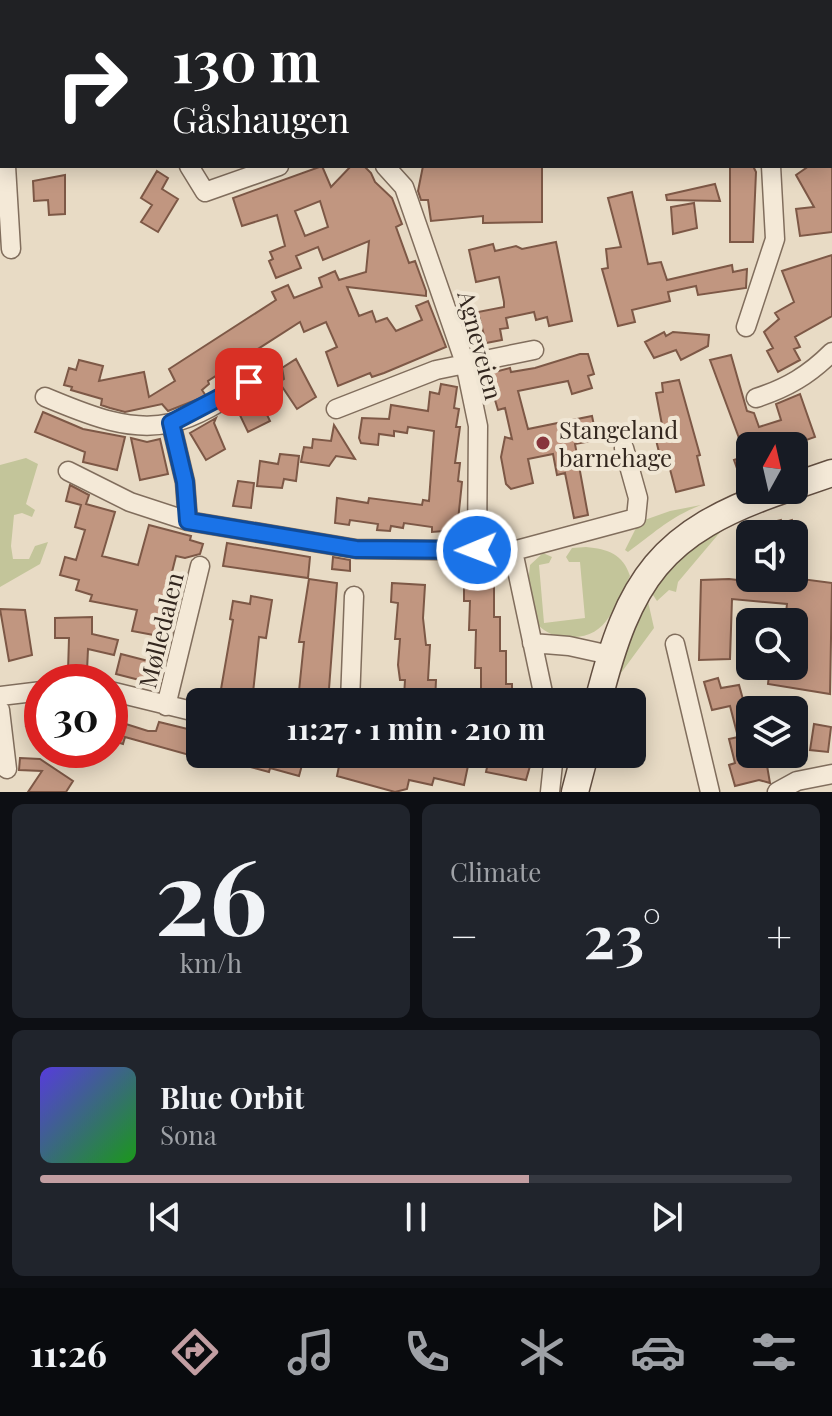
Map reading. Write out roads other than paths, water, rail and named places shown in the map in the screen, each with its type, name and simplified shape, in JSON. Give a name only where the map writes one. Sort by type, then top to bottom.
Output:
[{"type":"main road","points":[[808,481],[832,473]]},
{"type":"main road","points":[[602,688],[610,655],[636,590],[675,545],[724,513],[747,504]]},
{"type":"main road","points":[[575,792],[581,768]]},
{"type":"street","points":[[6,168],[11,249]]},
{"type":"street","points":[[190,168],[205,192],[273,168]]},
{"type":"street","name":"Agneveien","points":[[387,168],[404,187],[465,363],[478,426],[477,550]]},
{"type":"street","points":[[746,327],[775,239],[772,168]]},
{"type":"street","points":[[336,409],[436,370],[534,350]]},
{"type":"street","points":[[756,398],[785,388],[806,376],[832,352]]},
{"type":"street","points":[[45,397],[95,418],[131,424],[171,423],[270,370]]},
{"type":"street","points":[[171,423],[185,482],[188,521]]},
{"type":"street","points":[[68,471],[130,502],[188,521],[356,549],[513,551],[636,518],[638,498],[624,448]]},
{"type":"street","points":[[513,551],[542,688]]},
{"type":"street","name":"Mølledalen","points":[[166,706],[200,566]]},
{"type":"street","points":[[351,688],[354,596]]},
{"type":"street","points":[[532,643],[569,646],[610,655]]},
{"type":"street","points":[[675,644],[710,792]]},
{"type":"street","points":[[0,696],[24,693]]},
{"type":"street","name":"Mølledalen","points":[[128,696],[186,710]]},
{"type":"street","points":[[0,710],[7,769]]},
{"type":"street","points":[[550,792],[553,768]]},
{"type":"street","points":[[777,792],[797,781],[832,774]]},
{"type":"place","name":"Stangeland barnehage","points":[[543,443]]}]
